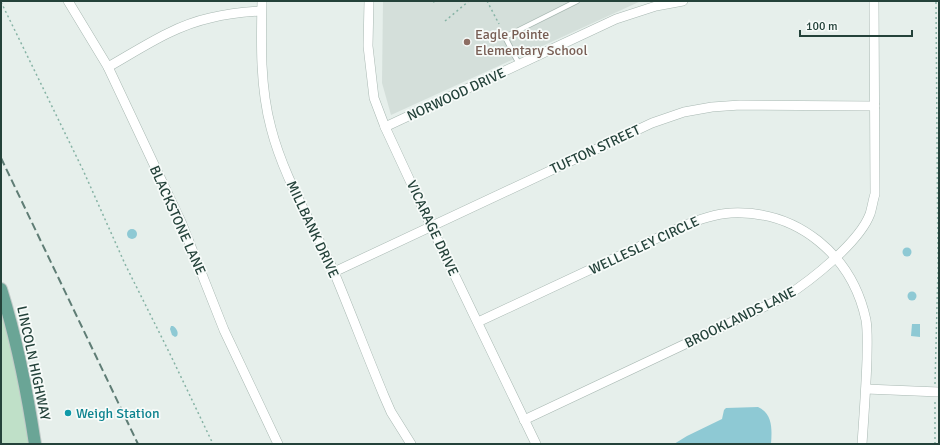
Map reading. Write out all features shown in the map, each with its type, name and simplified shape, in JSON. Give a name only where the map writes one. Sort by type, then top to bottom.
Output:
[{"type":"main road","name":"LINCOLN HIGHWAY","points":[[1,289],[22,367],[35,444]]},
{"type":"street","name":"BLACKSTONE LANE","points":[[68,1],[108,67],[182,224],[224,330],[278,444]]},
{"type":"street","name":"MILLBANK DRIVE","points":[[262,1],[262,62],[264,94],[271,127],[281,158],[334,272],[391,412],[411,444]]},
{"type":"street","name":"VICARAGE DRIVE","points":[[369,1],[368,46],[374,98],[385,127],[431,226],[536,444]]},
{"type":"street","name":"NORWOOD DRIVE","points":[[385,127],[616,19],[656,6],[682,1]]},
{"type":"street","name":"BROOKLANDS LANE","points":[[524,420],[784,297],[799,288],[836,257],[857,236],[869,215],[875,194],[874,1]]},
{"type":"street","points":[[108,67],[163,36],[186,25],[231,13],[261,11]]},
{"type":"street","name":"TUFTON STREET","points":[[334,272],[652,122],[684,112],[712,107],[740,105],[875,106]]},
{"type":"street","name":"WELLESLEY CIRCLE","points":[[478,322],[704,217],[730,213],[764,215],[791,223],[813,236],[836,257],[851,278],[860,298],[866,321],[867,347],[862,444]]},
{"type":"street","points":[[866,389],[937,396]]},
{"type":"lane","points":[[519,64],[505,37],[577,1]]},
{"type":"path","points":[[445,21],[469,1]]},
{"type":"path","points":[[487,1],[498,24]]},
{"type":"path","points":[[935,382],[938,269],[936,1]]},
{"type":"path","points":[[1,2],[83,170],[125,264],[172,356],[213,444]]},
{"type":"path","points":[[935,444],[937,396]]},
{"type":"shaded area","name":"Eagle Pointe Elementary School","points":[[383,1],[641,1],[391,115],[382,83]]},
{"type":"green space","points":[[4,313],[23,403],[29,444],[1,444],[1,314]]},
{"type":"water","points":[[130,229],[134,229],[136,230],[136,238],[130,239],[127,236],[127,232]]},
{"type":"water","points":[[907,247],[912,252],[907,257],[902,252]]},
{"type":"water","points":[[910,292],[914,292],[916,296],[914,300],[910,300],[908,298],[908,294]]},
{"type":"water","points":[[912,324],[920,324],[920,337],[911,336]]},
{"type":"water","points":[[171,326],[176,329],[178,335],[175,337],[172,335],[170,329]]},
{"type":"water","points":[[758,407],[763,410],[769,418],[772,433],[771,444],[674,444],[722,419],[726,408]]},
{"type":"railway","points":[[1,158],[138,444]]},
{"type":"place","name":"Eagle Pointe Elementary School","points":[[467,42]]},
{"type":"place","name":"Weigh Station","points":[[68,413]]}]
